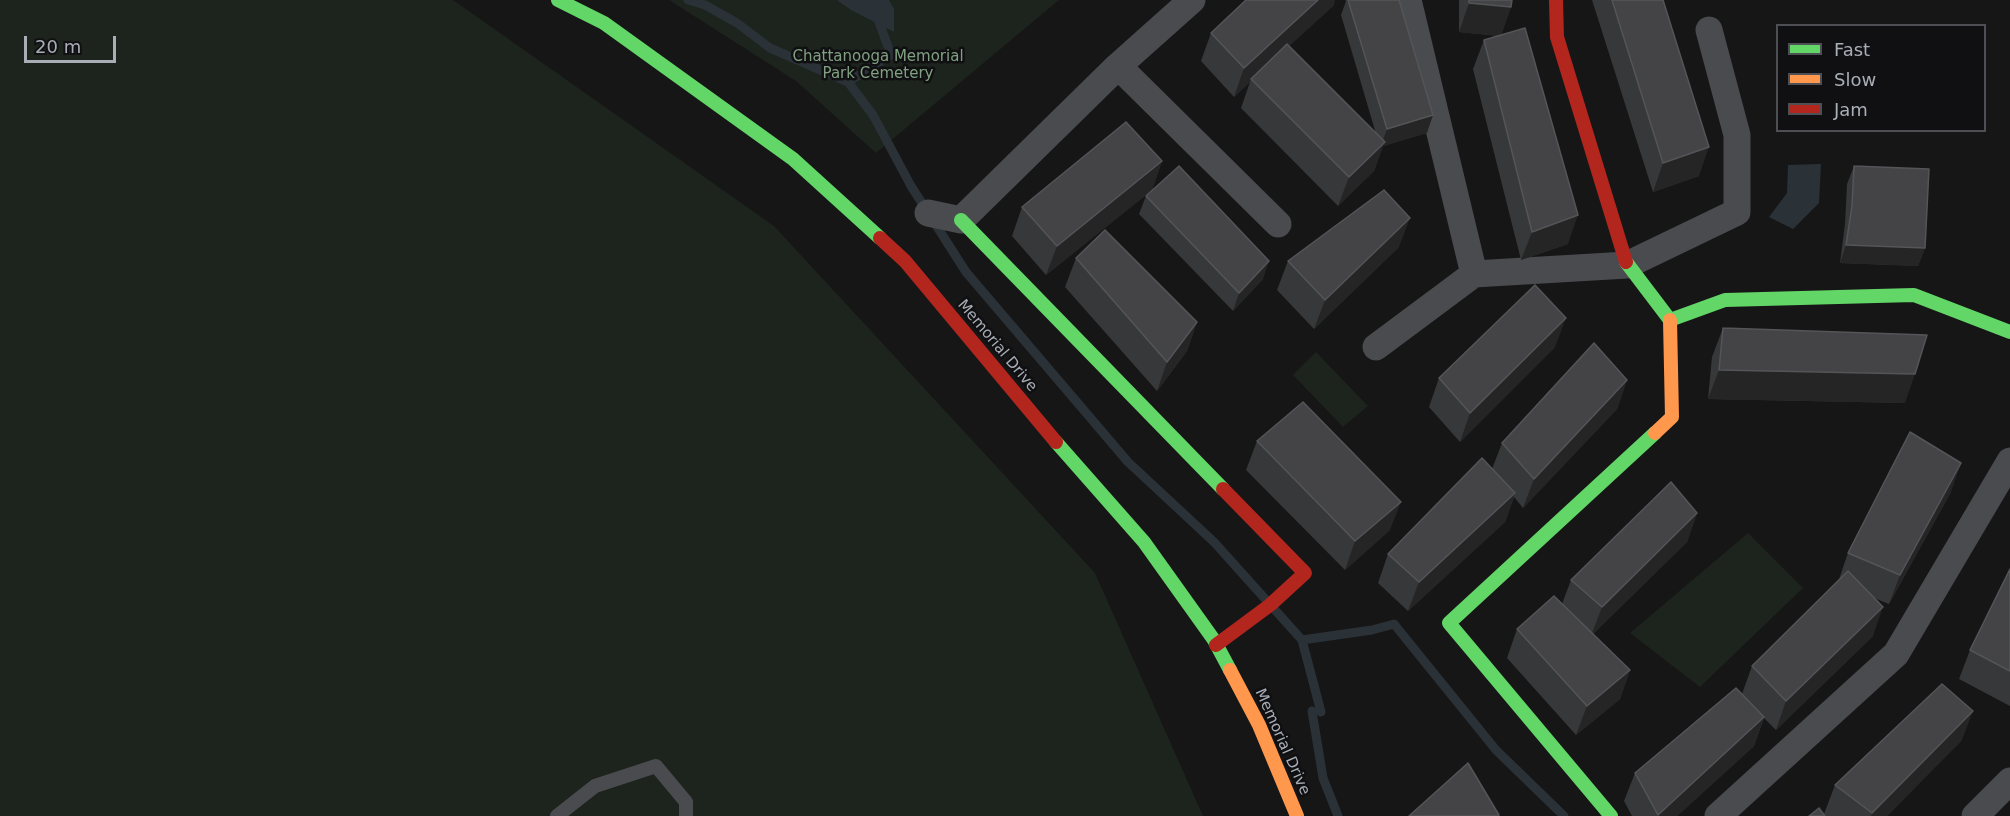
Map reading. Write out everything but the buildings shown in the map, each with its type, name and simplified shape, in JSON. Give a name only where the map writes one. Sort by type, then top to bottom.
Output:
[{"type":"street","name":"Memorial Drive","points":[[558,0],[604,23],[793,159],[905,261],[1062,450],[1144,542],[1216,645],[1259,725],[1297,816]]},
{"type":"street","points":[[961,220],[1118,66],[1192,0]]},
{"type":"street","points":[[1408,0],[1474,274]]},
{"type":"street","points":[[1556,0],[1557,37],[1627,265],[1670,320],[1672,417],[1449,623],[1611,816]]},
{"type":"street","points":[[1376,347],[1474,274],[1627,265],[1737,212],[1737,135],[1709,30]]},
{"type":"street","points":[[1118,66],[1278,224]]},
{"type":"street","points":[[928,213],[961,220],[1305,573],[1270,605],[1216,645]]},
{"type":"street","points":[[1670,320],[1725,300],[1914,295],[2010,332]]},
{"type":"street","points":[[1718,816],[1896,654],[2007,471]]},
{"type":"street","points":[[1976,816],[2010,781]]},
{"type":"lane","points":[[557,816],[595,786],[656,766],[686,802],[686,816]]},
{"type":"green space","points":[[0,0],[452,0],[456,2],[774,226],[1095,573],[1203,816],[0,816]]},
{"type":"green space","name":"Chattanooga Memorial Park Cemetery","points":[[669,0],[1059,0],[876,153],[796,81]]},
{"type":"green space","points":[[1316,352],[1368,406],[1343,427],[1293,375]]},
{"type":"green space","points":[[1748,533],[1803,588],[1700,687],[1630,633]]},
{"type":"shaded area","points":[[837,0],[889,0],[894,9],[894,32],[851,10]]},
{"type":"shaded area","points":[[1821,164],[1819,203],[1793,229],[1769,217],[1787,193],[1788,165]]},
{"type":"waterway","points":[[688,0],[705,5],[737,23],[770,48],[848,82],[873,115],[911,186],[966,272],[1128,462],[1214,542],[1302,640],[1321,712]]},
{"type":"waterway","points":[[848,82],[891,55],[871,0]]},
{"type":"waterway","points":[[1302,640],[1372,630],[1394,624],[1496,750],[1564,816]]},
{"type":"waterway","points":[[1312,711],[1323,778],[1338,816]]},
{"type":"traffic: fast","points":[[558,0],[604,23],[793,159],[880,238]]},
{"type":"traffic: fast","points":[[961,220],[1223,489]]},
{"type":"traffic: fast","points":[[1626,262],[1670,320],[1725,300],[1914,295],[2010,332]]},
{"type":"traffic: fast","points":[[1611,816],[1449,623],[1655,433]]},
{"type":"traffic: fast","points":[[1056,442],[1144,542],[1214,640],[1230,670]]},
{"type":"traffic: slow","points":[[1655,433],[1672,417],[1670,320]]},
{"type":"traffic: slow","points":[[1230,670],[1259,725],[1297,816]]},
{"type":"traffic: jam","points":[[1556,0],[1557,37],[1626,262]]},
{"type":"traffic: jam","points":[[880,238],[905,261],[1056,442]]},
{"type":"traffic: jam","points":[[1216,645],[1270,605],[1305,573],[1223,489]]}]
